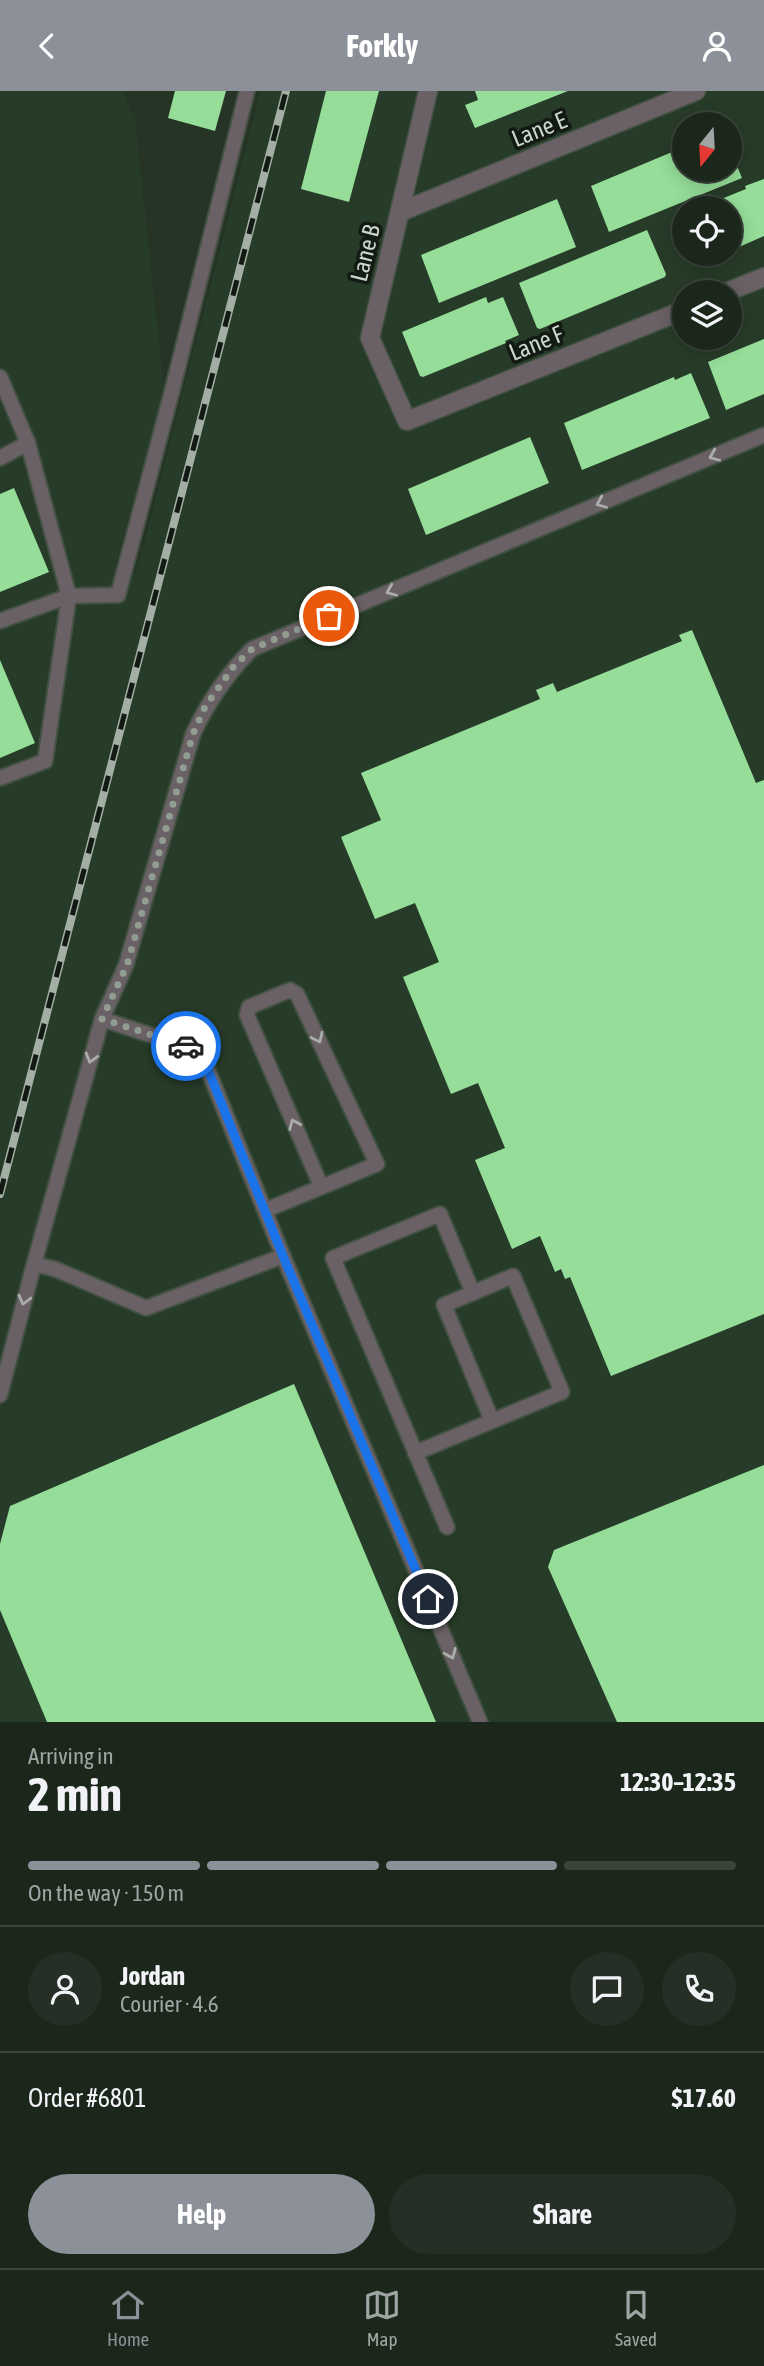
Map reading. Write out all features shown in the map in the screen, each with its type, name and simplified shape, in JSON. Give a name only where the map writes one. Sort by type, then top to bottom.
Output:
[{"type":"street","name":"Lane B","points":[[407,421],[370,338],[428,91]]},
{"type":"street","name":"Lane E","points":[[400,212],[696,91]]},
{"type":"street","points":[[742,286],[764,277]]},
{"type":"street","name":"Lane F","points":[[407,421],[672,315]]},
{"type":"lane","points":[[0,621],[69,596],[118,596],[247,91]]},
{"type":"lane","points":[[0,377],[28,443],[69,596],[45,761],[0,778]]},
{"type":"lane","points":[[0,1395],[102,1019],[127,965],[193,734],[205,707],[234,666],[252,649],[764,435]]},
{"type":"lane","points":[[0,458],[28,443]]},
{"type":"lane","points":[[266,1210],[377,1164],[297,994],[290,990],[249,1007],[247,1015],[321,1187]]},
{"type":"lane","points":[[102,1019],[187,1047],[206,1065],[283,1256],[480,1722]]},
{"type":"lane","points":[[447,1527],[333,1258],[440,1214],[473,1293]]},
{"type":"lane","points":[[34,1264],[55,1269],[146,1308],[283,1256]]},
{"type":"lane","points":[[415,1453],[562,1392],[513,1276],[444,1305],[492,1421]]},
{"type":"shaded area","points":[[0,91],[122,91],[135,120],[164,388],[115,567],[136,574],[261,91],[764,91],[764,1722],[0,1722]]},
{"type":"building","points":[[175,91],[226,91],[215,131],[168,118]]},
{"type":"building","points":[[326,91],[379,91],[349,202],[301,189]]},
{"type":"building","points":[[475,91],[568,91],[475,128],[465,105],[478,100]]},
{"type":"building","points":[[672,152],[672,182],[732,182],[698,196],[672,196],[672,206],[609,232],[591,186]]},
{"type":"building","points":[[764,179],[764,236],[742,246],[742,196],[729,196],[746,189],[745,186]]},
{"type":"building","points":[[557,199],[576,247],[439,303],[421,255]]},
{"type":"building","points":[[647,230],[665,277],[537,328],[519,283]]},
{"type":"building","points":[[486,297],[488,303],[503,297],[519,335],[505,341],[506,343],[420,376],[402,332]]},
{"type":"building","points":[[764,339],[764,394],[726,410],[708,362]]},
{"type":"building","points":[[691,373],[710,418],[582,470],[564,423],[674,377],[675,380]]},
{"type":"building","points":[[530,437],[549,483],[426,535],[408,489]]},
{"type":"building","points":[[14,488],[49,572],[0,592],[0,494]]},
{"type":"building","points":[[692,630],[756,783],[764,780],[764,1314],[611,1376],[570,1277],[565,1279],[561,1269],[555,1272],[540,1236],[512,1249],[475,1160],[505,1148],[478,1083],[451,1094],[403,977],[439,962],[415,903],[375,919],[341,837],[381,820],[361,773],[540,699],[536,690],[553,683],[557,692],[682,641],[679,635]]},
{"type":"building","points":[[0,660],[35,743],[0,758]]},
{"type":"building","points":[[294,1384],[436,1722],[47,1722],[0,1610],[0,1544],[10,1506]]},
{"type":"building","points":[[764,1465],[764,1722],[617,1722],[548,1567],[554,1550]]},
{"type":"railway","points":[[0,1194],[286,91]]},
{"type":"way so far","points":[[186,1046],[102,1019],[127,965],[193,734],[205,707],[234,666],[252,649],[329,616]]},
{"type":"route","points":[[186,1046],[206,1065],[283,1256],[428,1599]]}]
